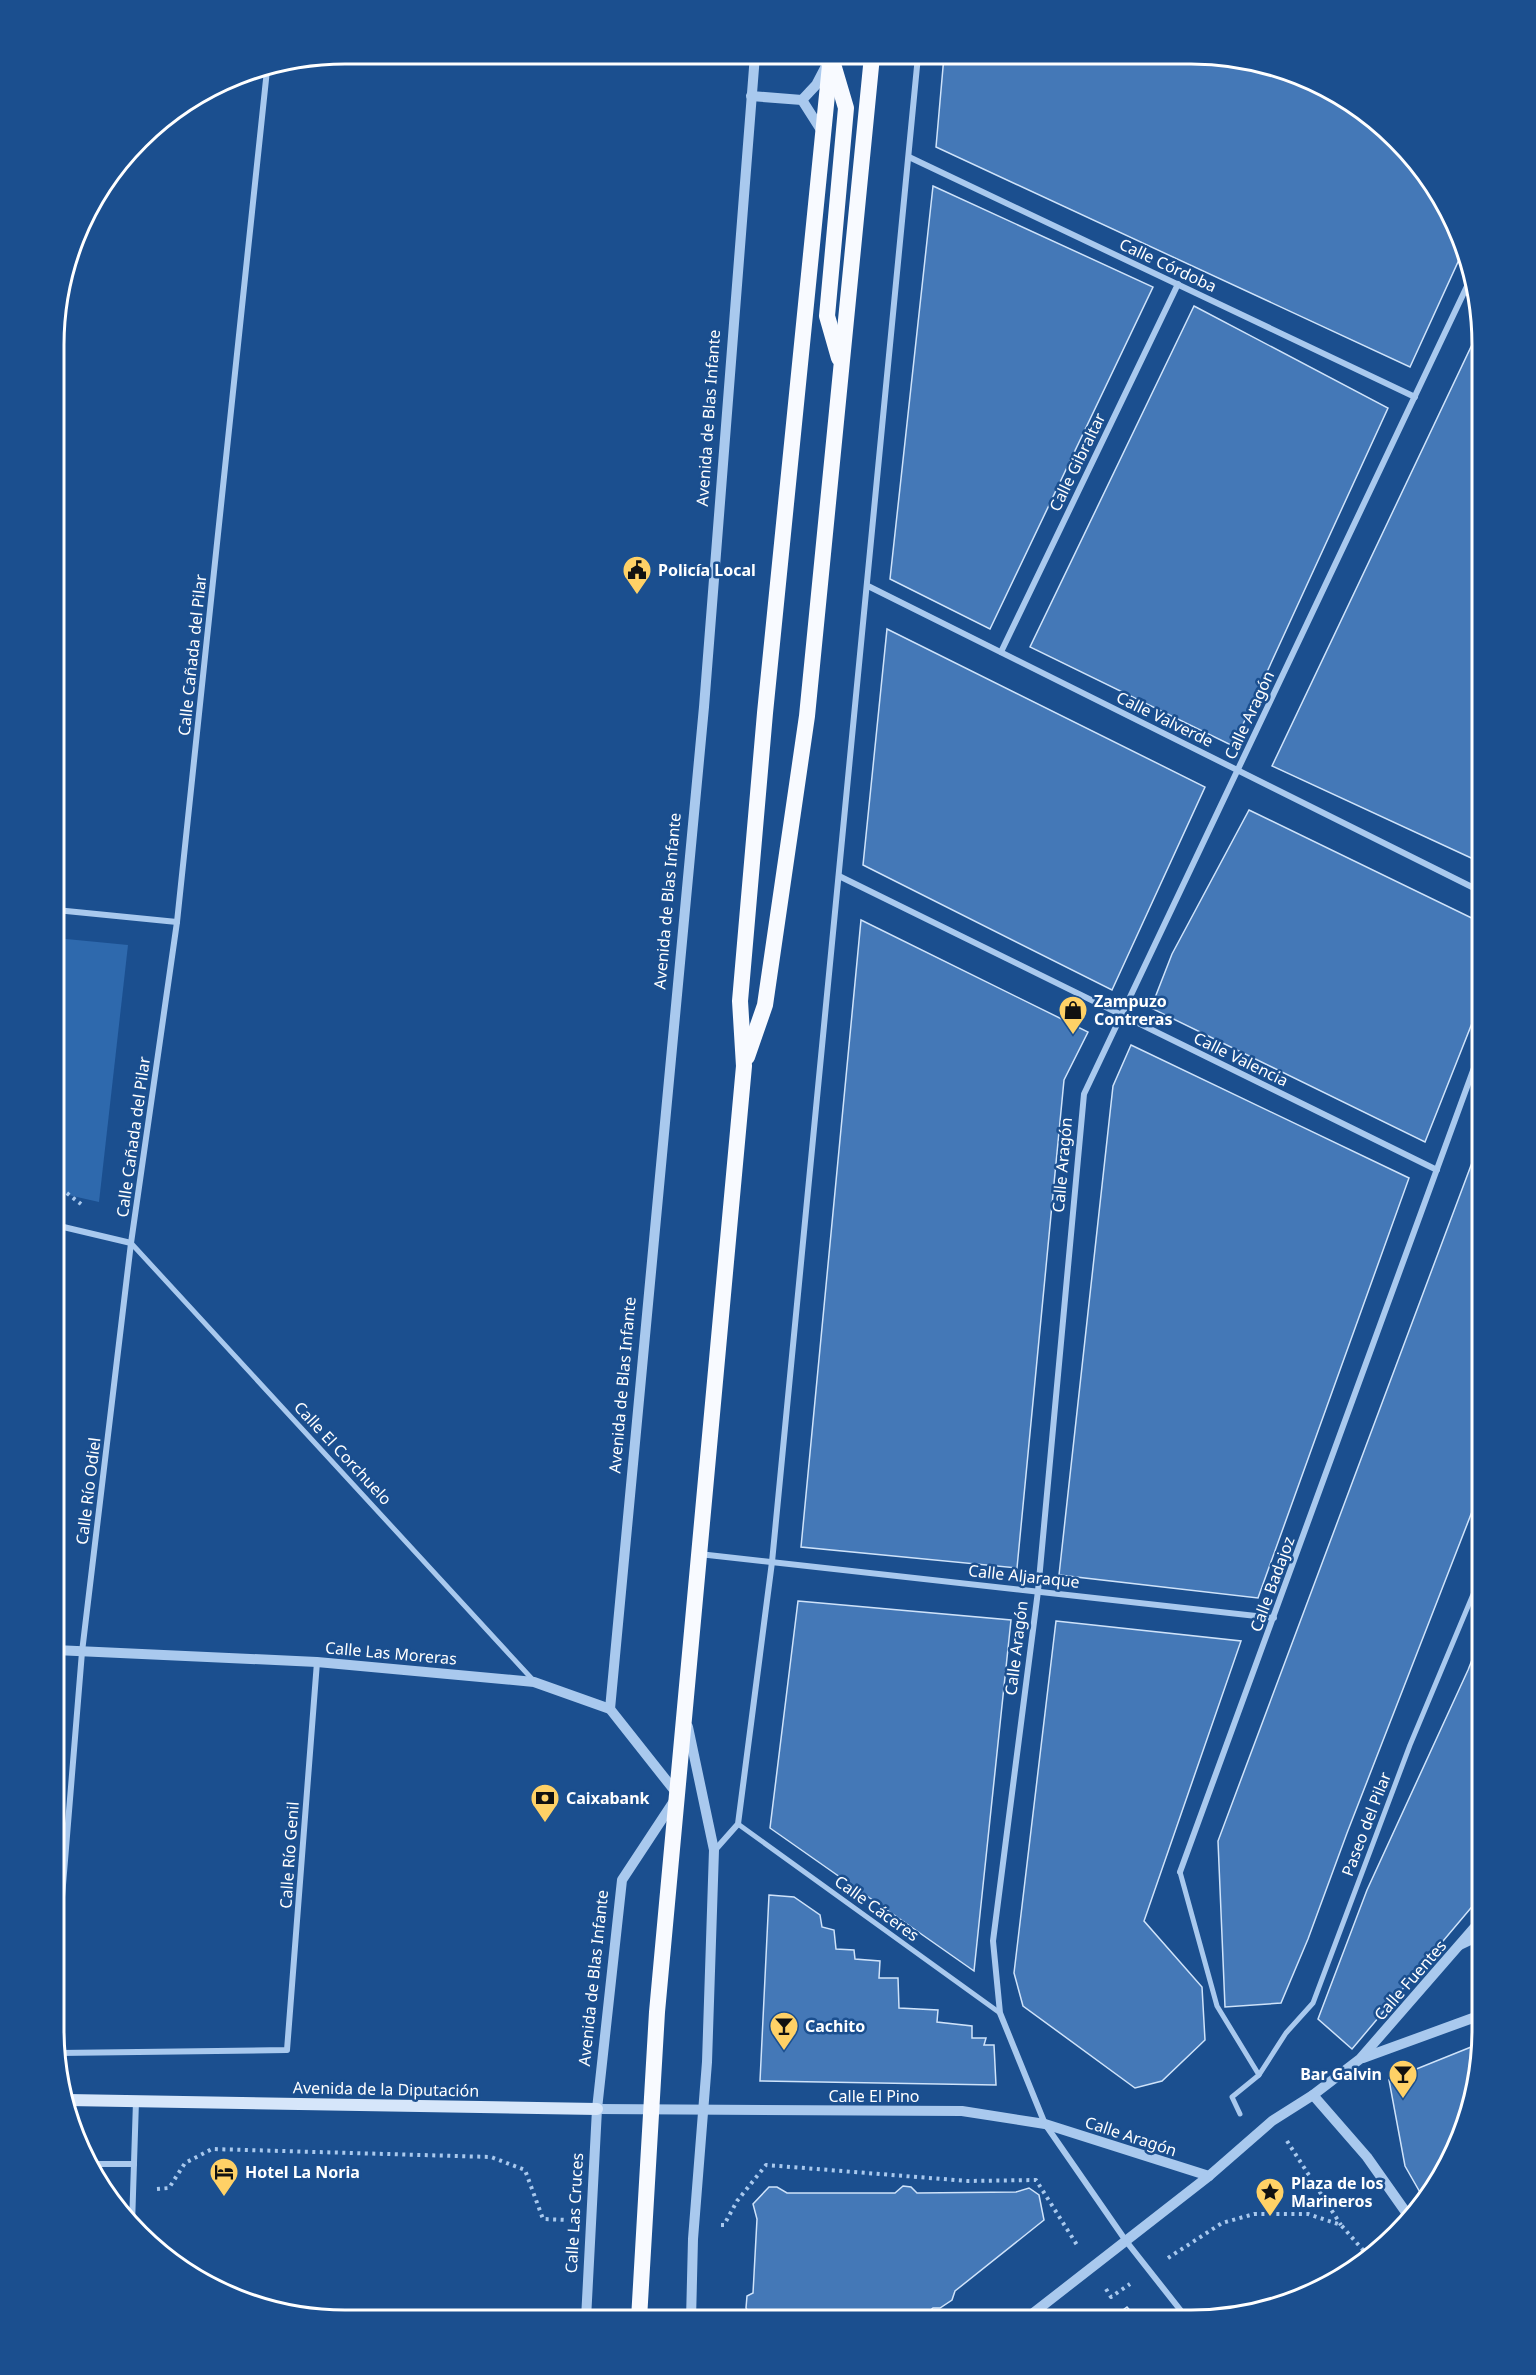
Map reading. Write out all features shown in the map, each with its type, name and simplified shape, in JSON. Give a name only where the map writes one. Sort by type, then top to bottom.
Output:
[{"type":"highway","name":"Avenida de Blas Infante","points":[[651,2109],[657,2012],[678,1796],[697,1554],[744,1066],[740,1001],[765,713],[830,64]]},
{"type":"highway","points":[[833,64],[846,108],[827,316],[841,368]]},
{"type":"highway","name":"Avenida de Blas Infante","points":[[744,1066],[765,1005],[807,716],[871,64]]},
{"type":"highway","points":[[640,2310],[651,2109]]},
{"type":"main road","name":"Avenida de la Diputación","points":[[74,2100],[597,2109]]},
{"type":"street","name":"Avenida de Blas Infante","points":[[610,1709],[704,706],[754,64]]},
{"type":"street","points":[[802,100],[816,85],[827,64]]},
{"type":"street","points":[[714,1850],[738,1824],[772,1562],[917,64]]},
{"type":"street","name":"Calle Cañada del Pilar","points":[[131,1243],[177,922],[266,76]]},
{"type":"street","points":[[751,96],[802,100]]},
{"type":"street","points":[[802,100],[824,134]]},
{"type":"street","name":"Calle Córdoba","points":[[909,157],[1415,397]]},
{"type":"street","name":"Calle Gibraltar","points":[[1001,652],[1178,284]]},
{"type":"street","name":"Calle Aragón","points":[[1126,2241],[1045,2124],[1000,2013],[993,1941],[1038,1591],[1084,1094],[1119,1014],[1239,771],[1466,289]]},
{"type":"street","name":"Calle Valverde","points":[[868,585],[1472,887]]},
{"type":"street","name":"Calle Valencia","points":[[839,876],[1437,1170]]},
{"type":"street","points":[[64,911],[177,922]]},
{"type":"street","name":"Calle Badajoz","points":[[1259,2075],[1217,2006],[1180,1872],[1472,1074]]},
{"type":"street","points":[[64,1227],[131,1243]]},
{"type":"street","name":"Calle Río Odiel","points":[[64,1872],[82,1652],[131,1243]]},
{"type":"street","name":"Calle El Corchuelo","points":[[131,1243],[534,1682]]},
{"type":"street","points":[[697,1554],[772,1562]]},
{"type":"street","name":"Calle Aljaraque","points":[[772,1562],[1274,1618]]},
{"type":"street","name":"Paseo del Pilar","points":[[1259,2075],[1286,2033],[1313,2003],[1410,1745],[1472,1596]]},
{"type":"street","name":"Calle Las Moreras","points":[[64,1651],[317,1662],[534,1682],[610,1709]]},
{"type":"street","name":"Calle Río Genil","points":[[66,2053],[287,2050],[317,1662]]},
{"type":"street","points":[[610,1709],[678,1796]]},
{"type":"street","name":"Avenida de Blas Infante","points":[[685,1715],[714,1850],[703,2110]]},
{"type":"street","name":"Avenida de Blas Infante","points":[[597,2109],[622,1880],[678,1796]]},
{"type":"street","name":"Calle Cáceres","points":[[738,1824],[1000,2013]]},
{"type":"street","name":"Calle Fuentes","points":[[1360,2059],[1472,1930]]},
{"type":"street","points":[[1456,1949],[1472,1941]]},
{"type":"street","points":[[1036,2310],[1209,2176],[1272,2121],[1313,2095],[1360,2059],[1472,2018]]},
{"type":"street","points":[[1240,2114],[1232,2097],[1259,2075]]},
{"type":"street","points":[[1313,2095],[1367,2157],[1405,2211]]},
{"type":"street","points":[[132,2213],[136,2101]]},
{"type":"street","name":"Avenida de la Diputación","points":[[597,2109],[703,2110]]},
{"type":"street","name":"Calle Las Cruces","points":[[586,2310],[597,2109]]},
{"type":"street","points":[[691,2310],[694,2224],[703,2110]]},
{"type":"street","name":"Calle El Pino","points":[[703,2110],[962,2111],[1045,2124]]},
{"type":"street","name":"Calle Aragón","points":[[1045,2124],[1209,2176]]},
{"type":"street","points":[[99,2164],[134,2164]]},
{"type":"street","points":[[1126,2241],[1180,2310]]},
{"type":"path","points":[[64,1191],[81,1204]]},
{"type":"path","points":[[1287,2141],[1341,2225],[1363,2250]]},
{"type":"path","points":[[133,2191],[169,2188],[184,2163],[212,2149],[491,2157],[525,2170],[543,2219],[591,2220]]},
{"type":"path","points":[[694,2224],[724,2225],[737,2201],[766,2165],[968,2181],[1036,2180],[1111,2296],[1222,2223],[1254,2214],[1308,2214],[1341,2225]]},
{"type":"shaded area","points":[[64,939],[128,945],[99,1202],[64,1194]]},
{"type":"building","points":[[943,64],[1190,64],[1245,70],[1281,79],[1315,94],[1331,102],[1376,134],[1402,160],[1434,205],[1459,261],[1410,367],[936,147]]},
{"type":"building","points":[[933,186],[1153,287],[990,629],[890,579]]},
{"type":"building","points":[[1194,306],[1388,408],[1233,746],[1030,647]]},
{"type":"building","points":[[1472,345],[1472,858],[1272,766]]},
{"type":"building","points":[[887,629],[1205,787],[1112,990],[863,865]]},
{"type":"building","points":[[1249,810],[1472,918],[1472,1023],[1425,1142],[1151,1008],[1172,954]]},
{"type":"building","points":[[861,920],[1088,1032],[1064,1080],[1017,1568],[801,1547]]},
{"type":"building","points":[[1131,1045],[1409,1178],[1258,1598],[1059,1575],[1113,1086]]},
{"type":"building","points":[[1472,1163],[1472,1512],[1308,1939],[1281,2003],[1225,2007],[1218,1841]]},
{"type":"building","points":[[798,1601],[1011,1620],[974,1971],[770,1828]]},
{"type":"building","points":[[1056,1621],[1241,1641],[1144,1921],[1202,1987],[1205,2040],[1162,2081],[1135,2088],[1023,2006],[1014,1973]]},
{"type":"building","points":[[1472,1660],[1472,1907],[1352,2049],[1318,2019],[1367,1890]]},
{"type":"building","points":[[769,1895],[794,1897],[820,1915],[822,1927],[834,1930],[836,1949],[854,1950],[855,1959],[880,1961],[879,1978],[898,1978],[899,2008],[938,2010],[937,2022],[972,2026],[972,2038],[986,2038],[984,2045],[994,2045],[996,2085],[760,2081]]},
{"type":"building","points":[[1471,2047],[1466,2084],[1457,2120],[1434,2170],[1419,2191],[1405,2166],[1389,2080]]},
{"type":"building","points":[[903,2186],[911,2187],[917,2193],[1016,2192],[1029,2188],[1039,2195],[1044,2220],[955,2291],[952,2300],[940,2308],[931,2310],[747,2310],[747,2296],[753,2293],[757,2219],[753,2204],[769,2187],[777,2187],[787,2193],[895,2193]]},
{"type":"place","name":"Policía Local","points":[[637,596]]},
{"type":"place","name":"Zampuzo Contreras","points":[[1073,1036]]},
{"type":"place","name":"Caixabank","points":[[545,1824]]},
{"type":"place","name":"Cachito","points":[[784,2052]]},
{"type":"place","name":"Bar Galvin","points":[[1403,2100]]},
{"type":"place","name":"Hotel La Noria","points":[[224,2198]]},
{"type":"place","name":"Plaza de los Marineros","points":[[1270,2218]]}]
